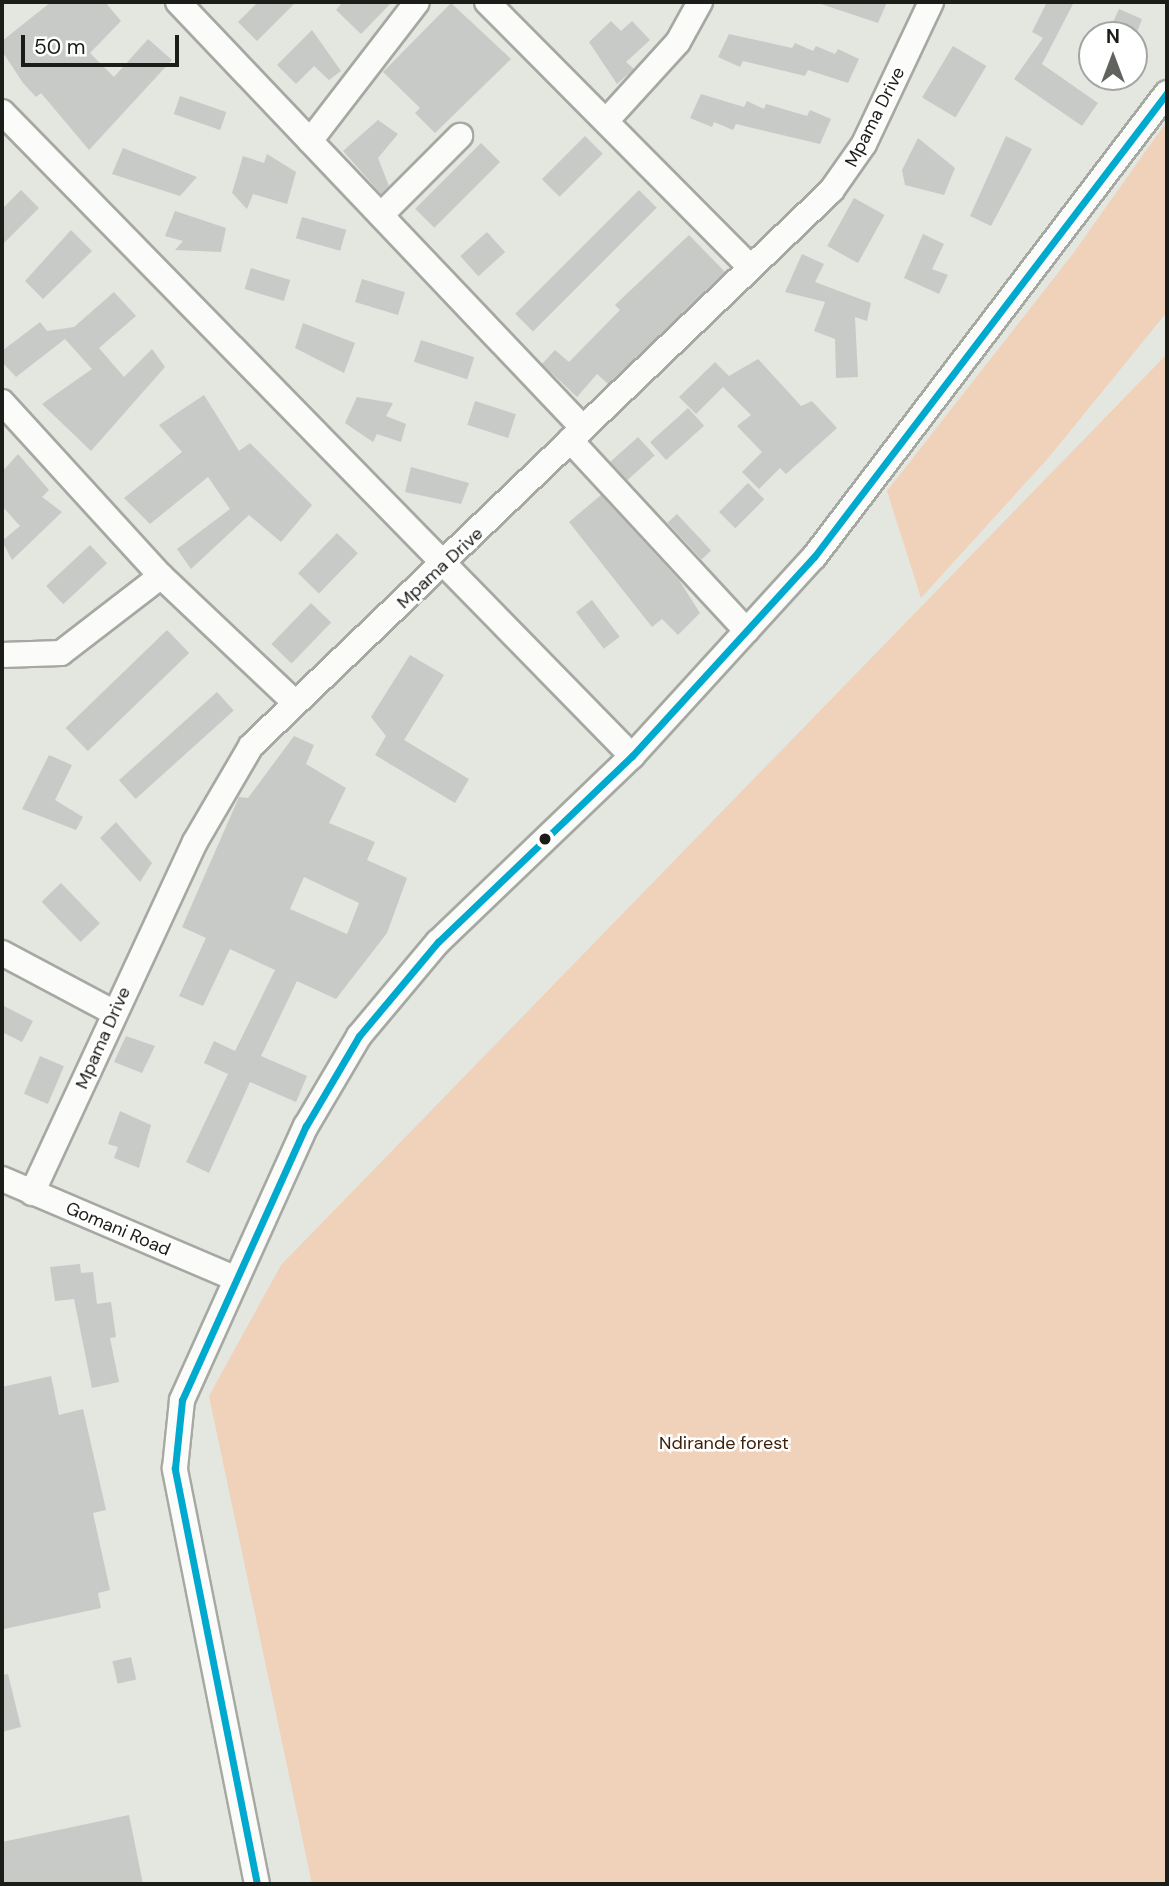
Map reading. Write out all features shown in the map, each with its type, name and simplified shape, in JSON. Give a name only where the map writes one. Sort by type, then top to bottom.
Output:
[{"type":"street","points":[[178,2],[381,215],[576,433],[747,631]]},
{"type":"street","points":[[310,141],[417,2]]},
{"type":"street","points":[[487,2],[750,267]]},
{"type":"street","points":[[607,120],[678,42],[700,2]]},
{"type":"street","name":"Mpama Drive","points":[[32,1193],[113,1012],[223,787],[293,701],[445,566],[576,433],[849,169],[931,2]]},
{"type":"street","points":[[257,1884],[175,1468],[182,1400],[234,1278],[306,1126],[359,1036],[438,942],[632,755],[814,557],[1167,93]]},
{"type":"street","points":[[2,112],[632,755]]},
{"type":"street","points":[[381,215],[460,136]]},
{"type":"street","points":[[2,402],[161,576],[293,701]]},
{"type":"street","points":[[2,655],[61,653],[161,576]]},
{"type":"street","points":[[2,953],[113,1012]]},
{"type":"street","name":"Gomani Road","points":[[2,1179],[234,1278]]},
{"type":"green space","points":[[1167,121],[1167,312],[1049,457],[921,598],[887,491],[1072,255]]},
{"type":"green space","name":"Ndirande forest","points":[[1167,354],[1167,1884],[312,1884],[209,1396],[281,1265]]},
{"type":"building","points":[[51,2],[105,2],[121,21],[90,53],[114,77],[148,39],[172,60],[89,150],[41,93],[36,97],[23,83],[2,51],[2,41]]},
{"type":"building","points":[[258,2],[296,2],[257,41],[238,22]]},
{"type":"building","points":[[343,2],[392,2],[361,34],[336,10]]},
{"type":"building","points":[[815,2],[887,2],[878,23]]},
{"type":"building","points":[[1047,2],[1074,2],[1042,64],[1098,103],[1082,126],[1014,79],[1043,38],[1032,32]]},
{"type":"building","points":[[451,3],[511,59],[435,133],[415,113],[420,108],[383,72]]},
{"type":"building","points":[[1119,9],[1142,19],[1141,21],[1113,21]]},
{"type":"building","points":[[611,21],[621,31],[632,21],[650,40],[626,62],[634,69],[617,84],[589,42]]},
{"type":"building","points":[[312,30],[341,71],[329,80],[314,66],[296,84],[277,65]]},
{"type":"building","points":[[729,34],[792,48],[795,43],[813,51],[816,46],[835,54],[838,49],[859,59],[848,83],[808,70],[805,76],[743,61],[740,67],[718,57]]},
{"type":"building","points":[[953,46],[986,66],[956,118],[922,97]]},
{"type":"building","points":[[701,94],[744,107],[747,101],[764,109],[766,104],[807,116],[810,110],[831,119],[820,144],[736,124],[733,130],[714,122],[712,127],[690,118]]},
{"type":"building","points":[[180,96],[226,112],[220,130],[174,114]]},
{"type":"building","points":[[378,120],[398,134],[378,158],[389,186],[381,194],[343,151]]},
{"type":"building","points":[[585,136],[603,154],[560,197],[542,179]]},
{"type":"building","points":[[1006,136],[1032,149],[991,226],[970,216]]},
{"type":"building","points":[[918,138],[955,168],[944,195],[905,185],[902,170]]},
{"type":"building","points":[[481,143],[500,162],[434,228],[415,209]]},
{"type":"building","points":[[123,148],[197,177],[180,196],[112,174]]},
{"type":"building","points":[[267,154],[296,172],[287,204],[253,194],[247,209],[232,193],[243,156],[264,163]]},
{"type":"building","points":[[21,190],[39,208],[2,245],[2,209]]},
{"type":"building","points":[[639,190],[657,208],[533,331],[515,314]]},
{"type":"building","points":[[854,198],[885,215],[858,263],[827,246]]},
{"type":"building","points":[[175,211],[226,228],[221,252],[175,250],[183,241],[165,236]]},
{"type":"building","points":[[302,217],[346,230],[340,251],[296,238]]},
{"type":"building","points":[[71,230],[92,251],[43,299],[25,281]]},
{"type":"building","points":[[487,232],[505,252],[478,276],[460,256]]},
{"type":"building","points":[[923,234],[944,244],[932,269],[948,275],[939,294],[904,278]]},
{"type":"building","points":[[689,235],[725,272],[608,384],[597,374],[577,397],[542,364],[555,350],[569,362],[620,310],[615,305]]},
{"type":"building","points":[[802,254],[824,264],[815,282],[871,303],[867,321],[855,317],[858,377],[836,378],[835,339],[814,331],[825,302],[785,292]]},
{"type":"building","points":[[251,268],[290,280],[284,301],[245,289]]},
{"type":"building","points":[[362,279],[405,292],[398,315],[355,302]]},
{"type":"building","points":[[114,292],[136,316],[99,348],[124,377],[152,349],[165,367],[91,451],[42,404],[92,369],[65,339],[16,377],[2,362],[2,351],[40,322],[47,331],[74,327]]},
{"type":"building","points":[[303,323],[355,343],[344,373],[295,348]]},
{"type":"building","points":[[421,340],[474,357],[467,379],[414,362]]},
{"type":"building","points":[[758,359],[801,406],[812,401],[837,428],[786,474],[780,468],[759,489],[742,472],[762,452],[737,426],[751,415],[723,387],[696,414],[679,397],[715,362],[729,376]]},
{"type":"building","points":[[204,395],[239,451],[250,443],[312,505],[281,542],[249,515],[191,569],[177,549],[230,509],[208,477],[150,524],[124,498],[182,452],[159,425]]},
{"type":"building","points":[[357,397],[393,403],[386,416],[406,424],[401,442],[377,434],[373,442],[345,423]]},
{"type":"building","points":[[475,401],[516,414],[508,438],[467,425]]},
{"type":"building","points":[[688,408],[704,426],[666,460],[650,442]]},
{"type":"building","points":[[638,437],[655,456],[627,480],[611,462]]},
{"type":"building","points":[[18,454],[49,490],[42,497],[62,512],[12,560],[2,541],[20,526],[2,506],[2,472]]},
{"type":"building","points":[[411,467],[469,483],[461,504],[405,492]]},
{"type":"building","points":[[748,483],[764,499],[735,528],[719,512]]},
{"type":"building","points":[[601,495],[679,580],[700,613],[678,635],[662,619],[652,627],[569,522]]},
{"type":"building","points":[[677,514],[711,551],[702,559],[667,523]]},
{"type":"building","points":[[337,533],[358,553],[319,593],[298,573]]},
{"type":"building","points":[[90,545],[107,563],[63,604],[46,586]]},
{"type":"building","points":[[592,600],[620,637],[604,649],[576,612]]},
{"type":"building","points":[[311,603],[331,622],[292,663],[271,644]]},
{"type":"building","points":[[167,630],[189,653],[88,751],[66,728]]},
{"type":"building","points":[[410,655],[444,675],[404,740],[469,779],[455,803],[375,755],[386,736],[371,717]]},
{"type":"building","points":[[217,692],[234,711],[136,799],[119,780]]},
{"type":"building","points":[[294,736],[314,745],[306,764],[346,788],[329,823],[375,842],[367,860],[407,878],[387,933],[336,999],[297,981],[261,1056],[307,1076],[296,1102],[250,1082],[209,1173],[186,1162],[228,1074],[204,1063],[214,1041],[235,1051],[275,970],[230,949],[203,1006],[179,996],[206,938],[182,927],[239,797],[248,798]],"holes":[[[304,877],[359,903],[347,934],[290,909]]]},
{"type":"building","points":[[49,755],[72,765],[55,800],[83,817],[76,830],[22,809]]},
{"type":"building","points":[[116,822],[152,863],[140,882],[100,838]]},
{"type":"building","points":[[61,883],[100,923],[80,942],[42,902]]},
{"type":"building","points":[[2,1005],[33,1021],[22,1042],[2,1032]]},
{"type":"building","points":[[126,1036],[155,1046],[142,1073],[114,1062]]},
{"type":"building","points":[[40,1056],[64,1066],[48,1104],[24,1094]]},
{"type":"building","points":[[120,1111],[151,1125],[139,1168],[114,1158],[118,1147],[108,1144]]},
{"type":"building","points":[[80,1264],[81,1273],[93,1272],[97,1304],[111,1302],[116,1337],[110,1338],[119,1382],[92,1388],[74,1299],[55,1301],[50,1267]]},
{"type":"building","points":[[51,1376],[59,1415],[83,1409],[106,1510],[93,1513],[110,1590],[98,1593],[101,1608],[4,1629],[2,1387]]},
{"type":"building","points":[[131,1657],[136,1679],[118,1684],[112,1661]]},
{"type":"building","points":[[8,1674],[21,1727],[2,1732],[2,1675]]},
{"type":"building","points":[[129,1815],[143,1884],[2,1884],[2,1842]]},
{"type":"transit line","points":[[257,1884],[175,1468],[182,1400],[306,1126],[359,1036],[438,942],[632,756],[814,557],[1167,93]]}]
